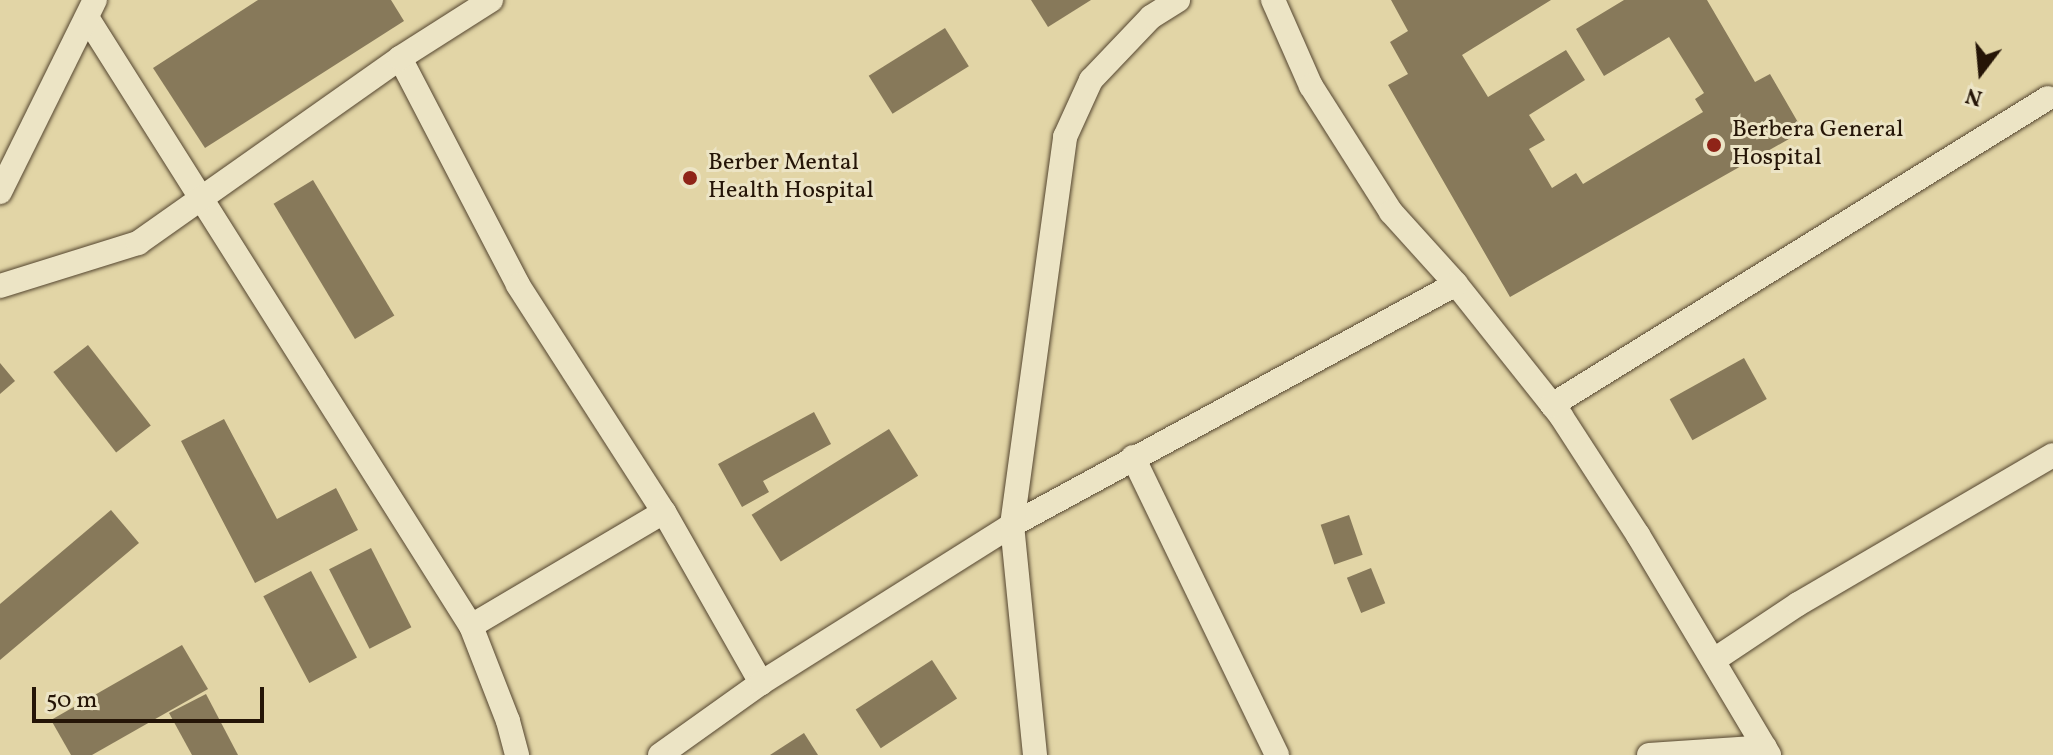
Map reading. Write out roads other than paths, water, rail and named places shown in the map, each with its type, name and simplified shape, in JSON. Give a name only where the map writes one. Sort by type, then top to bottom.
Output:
[{"type":"street","points":[[0,286],[138,243],[400,58],[491,0]]},
{"type":"street","points":[[1041,754],[1012,525],[1065,137],[1091,80],[1151,17],[1178,0]]},
{"type":"street","points":[[1273,0],[1311,86],[1391,212],[1456,284],[1552,405],[1638,535],[1767,751],[1649,755]]},
{"type":"street","points":[[0,192],[91,10]]},
{"type":"street","points":[[91,10],[202,199],[471,626],[508,721],[517,755]]},
{"type":"street","points":[[400,58],[518,285],[664,512],[761,683]]},
{"type":"street","points":[[1552,405],[2048,98]]},
{"type":"street","points":[[660,755],[761,683],[1012,525],[1456,284]]},
{"type":"street","points":[[1714,660],[1798,604],[2053,455]]},
{"type":"street","points":[[1133,457],[1277,755]]},
{"type":"street","points":[[471,626],[664,512]]},
{"type":"place","name":"Berbera General Hospital","points":[[1714,145]]},
{"type":"place","name":"Berber Mental Health Hospital","points":[[690,178]]}]
